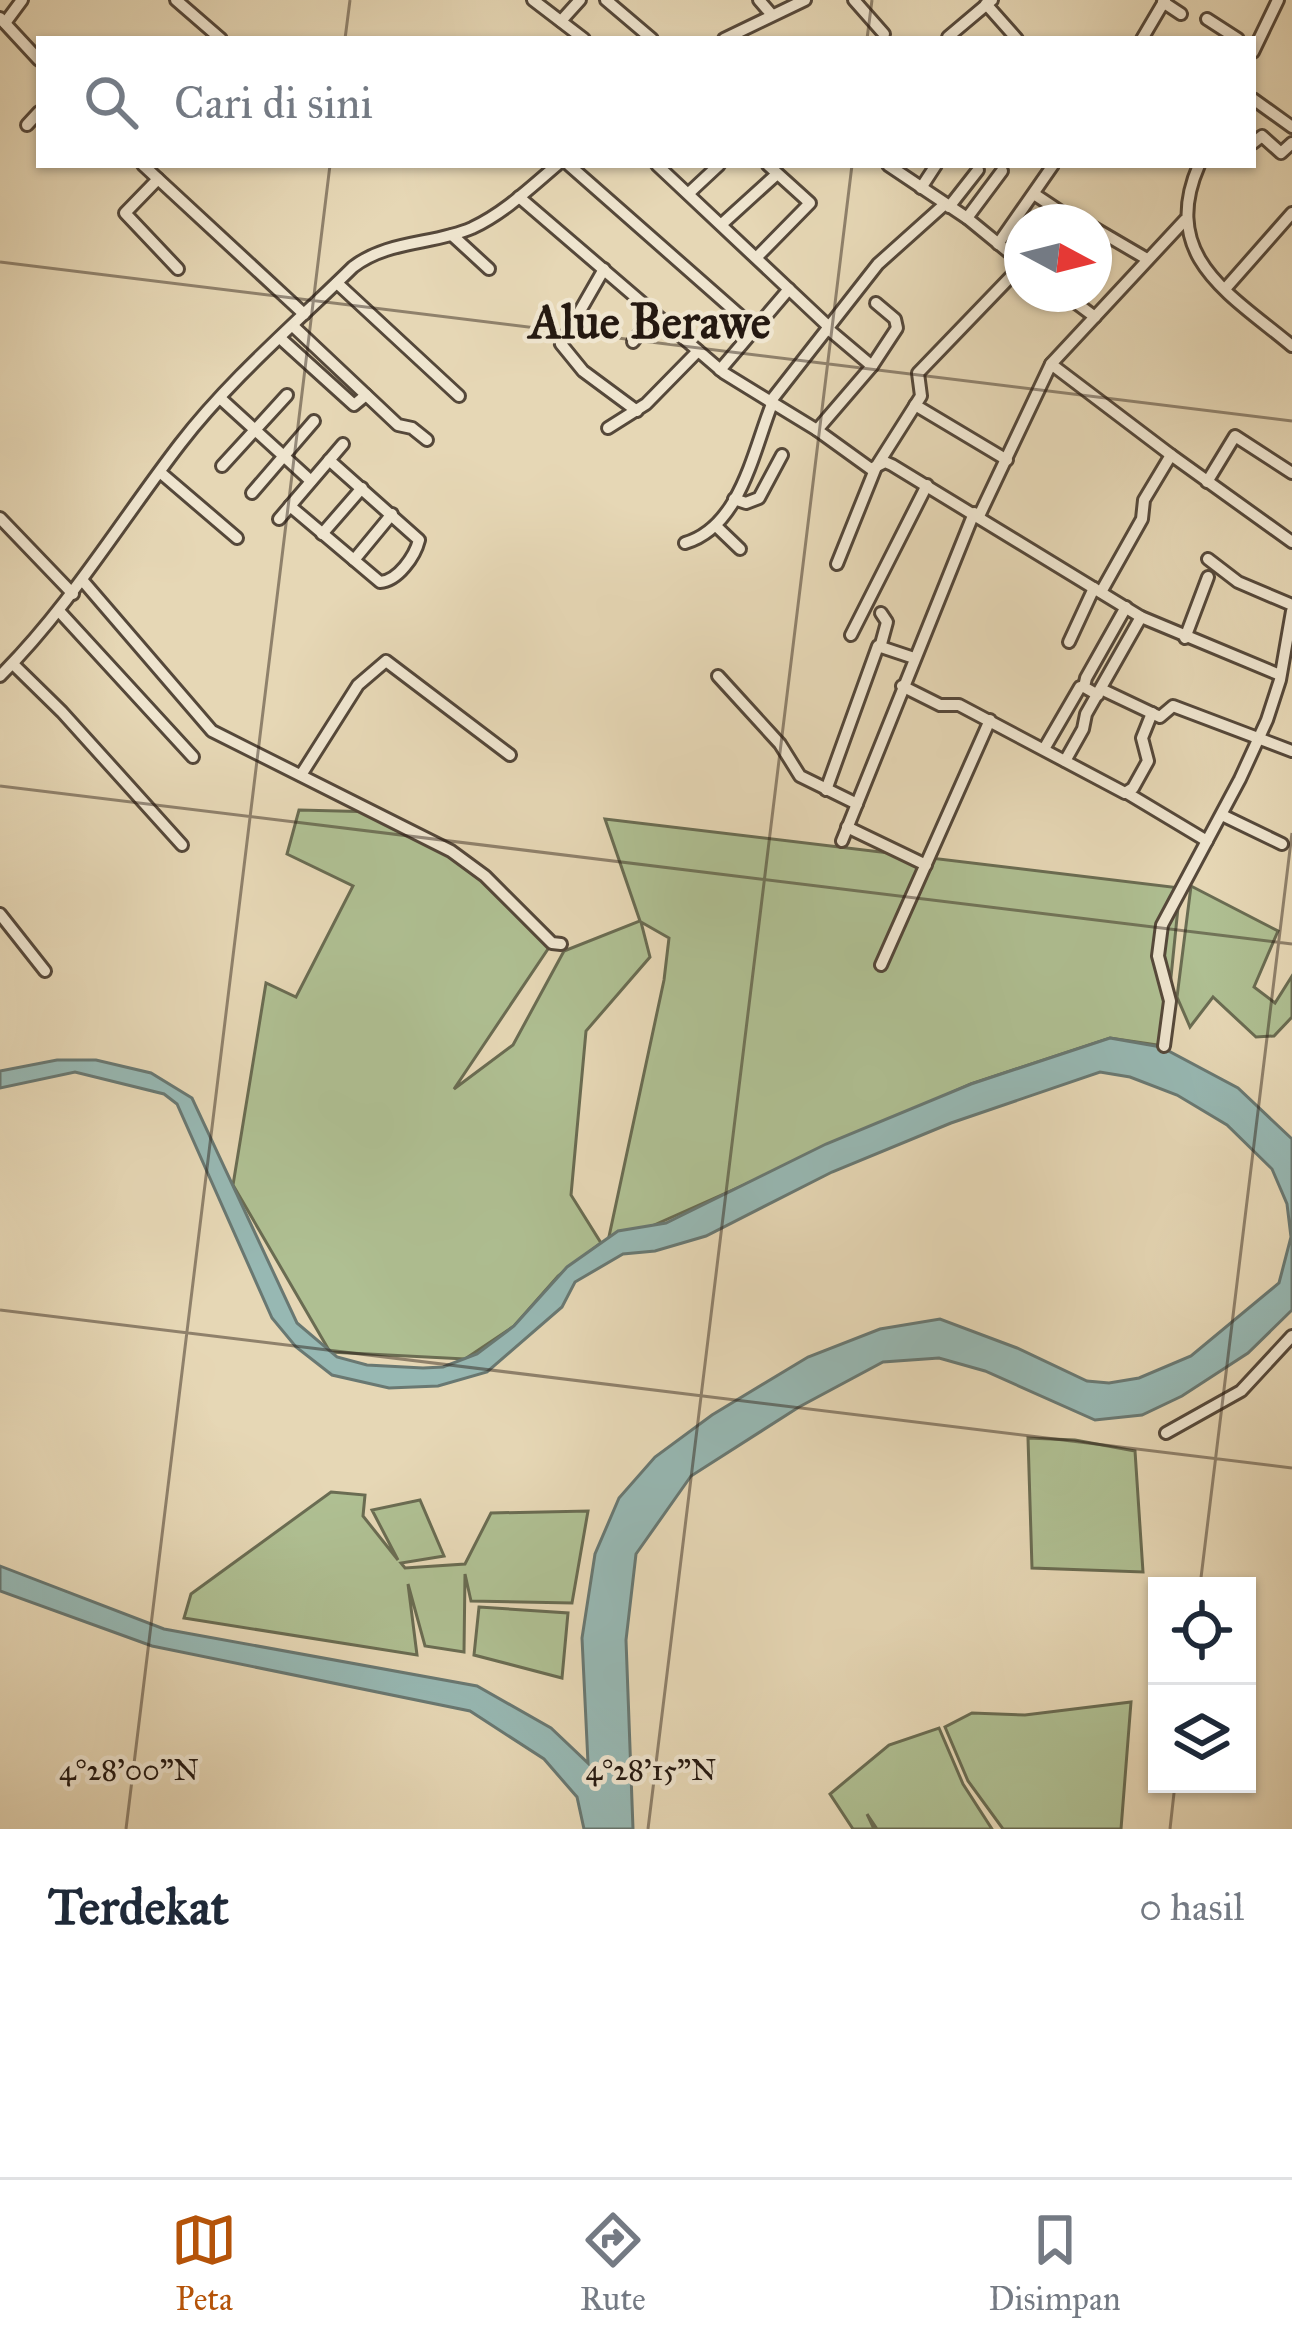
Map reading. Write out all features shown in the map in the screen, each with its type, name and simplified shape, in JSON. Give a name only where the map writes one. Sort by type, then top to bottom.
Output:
[{"type":"street","points":[[22,0],[2,20],[36,57]]},
{"type":"street","points":[[176,0],[218,36]]},
{"type":"street","points":[[533,0],[580,36]]},
{"type":"street","points":[[561,21],[580,0]]},
{"type":"street","points":[[606,0],[648,36]]},
{"type":"street","points":[[759,0],[772,16]]},
{"type":"street","points":[[730,36],[805,0]]},
{"type":"street","points":[[854,0],[884,34]]},
{"type":"street","points":[[1256,46],[1278,0]]},
{"type":"street","points":[[1144,36],[1164,1],[1181,14]]},
{"type":"street","points":[[949,36],[989,2],[1015,36]]},
{"type":"street","points":[[1207,19],[1233,36]]},
{"type":"street","points":[[1256,101],[1292,127]]},
{"type":"street","points":[[26,124],[36,115]]},
{"type":"street","points":[[1256,140],[1261,136],[1281,153],[1292,143]]},
{"type":"street","points":[[146,168],[304,314]]},
{"type":"street","points":[[0,676],[74,594],[220,398],[337,283],[379,251],[452,235],[493,216],[553,168]]},
{"type":"street","points":[[571,168],[753,327]]},
{"type":"street","points":[[660,168],[872,366]]},
{"type":"street","points":[[689,194],[716,168]]},
{"type":"street","points":[[892,168],[1004,249]]},
{"type":"street","points":[[921,188],[935,168]]},
{"type":"street","points":[[998,244],[1051,168]]},
{"type":"street","points":[[1194,168],[1185,220],[1198,260],[1225,290],[1291,344]]},
{"type":"street","points":[[723,223],[773,169],[810,205],[758,256]]},
{"type":"street","points":[[685,543],[700,539],[716,526],[734,499],[771,403],[828,327],[885,257],[947,205],[978,170]]},
{"type":"street","points":[[967,218],[1002,171]]},
{"type":"street","points":[[158,179],[124,213],[178,269]]},
{"type":"street","points":[[1034,194],[1049,204]]},
{"type":"street","points":[[519,197],[720,370],[818,430],[861,464],[876,467],[887,462],[1141,617],[1280,675]]},
{"type":"street","points":[[1225,290],[1292,213]]},
{"type":"street","points":[[842,841],[976,514],[1052,364],[1185,220]]},
{"type":"street","points":[[452,235],[489,269]]},
{"type":"street","points":[[1112,239],[1147,259]]},
{"type":"street","points":[[604,269],[561,344],[583,371],[637,411]]},
{"type":"street","points":[[337,283],[459,396]]},
{"type":"street","points":[[837,565],[876,467],[922,390],[918,373],[1004,283]]},
{"type":"street","points":[[720,370],[789,289]]},
{"type":"street","points":[[818,430],[872,366],[898,325],[876,303]]},
{"type":"street","points":[[1088,312],[1095,317]]},
{"type":"street","points":[[633,342],[655,314]]},
{"type":"street","points":[[293,326],[398,424],[427,440]]},
{"type":"street","points":[[280,338],[354,405],[366,395]]},
{"type":"street","points":[[608,428],[637,411],[698,351]]},
{"type":"street","points":[[1052,364],[1292,542]]},
{"type":"street","points":[[222,466],[287,395]]},
{"type":"street","points":[[220,398],[311,481]]},
{"type":"street","points":[[915,405],[1007,460]]},
{"type":"street","points":[[252,493],[314,421]]},
{"type":"street","points":[[1207,482],[1235,436],[1292,473]]},
{"type":"street","points":[[279,518],[343,444]]},
{"type":"street","points":[[734,499],[746,503],[759,498],[782,455]]},
{"type":"street","points":[[1069,642],[1142,519],[1144,500],[1172,455]]},
{"type":"street","points":[[290,506],[380,583],[397,575],[419,540],[329,460]]},
{"type":"street","points":[[161,472],[237,538]]},
{"type":"street","points":[[851,635],[927,485]]},
{"type":"street","points":[[322,534],[362,488]]},
{"type":"street","points":[[354,560],[392,514]]},
{"type":"street","points":[[0,518],[74,594]]},
{"type":"street","points":[[716,526],[740,549]]},
{"type":"street","points":[[1164,1046],[1170,1001],[1158,941],[1166,915],[1259,738],[1280,675],[1292,608],[1238,582],[1208,560]]},
{"type":"street","points":[[1185,638],[1208,577]]},
{"type":"street","points":[[83,580],[212,731],[404,824],[463,859],[552,943],[561,944]]},
{"type":"street","points":[[1084,686],[1126,607]]},
{"type":"street","points":[[59,611],[193,758]]},
{"type":"street","points":[[826,790],[849,717],[887,626],[881,613]]},
{"type":"street","points":[[1065,761],[1141,617]]},
{"type":"street","points":[[880,644],[914,658]]},
{"type":"street","points":[[301,775],[358,685],[386,662],[510,755]]},
{"type":"street","points":[[13,664],[182,845]]},
{"type":"street","points":[[718,676],[780,744],[800,776],[857,804]]},
{"type":"street","points":[[902,686],[940,705],[956,704],[990,720],[1207,841]]},
{"type":"street","points":[[1044,749],[1079,687],[1084,686],[1162,717],[1173,706],[1292,751]]},
{"type":"street","points":[[1127,793],[1148,761],[1142,738],[1151,713]]},
{"type":"street","points":[[881,965],[990,720]]},
{"type":"street","points":[[1222,814],[1282,844]]},
{"type":"street","points":[[848,826],[926,865]]},
{"type":"street","points":[[0,914],[45,971]]},
{"type":"street","points":[[1166,1433],[1241,1391],[1292,1336]]},
{"type":"green space","points":[[299,810],[378,812],[473,866],[552,943],[454,1089],[513,1045],[564,951],[640,921],[605,819],[1180,888],[1164,1046],[1110,1038],[971,1084],[607,1246],[669,938],[641,922],[650,957],[586,1031],[571,1195],[601,1243],[558,1276],[514,1326],[465,1359],[330,1352],[233,1185],[266,983],[296,997],[353,886],[287,854]]},
{"type":"green space","points":[[1191,886],[1278,931],[1254,987],[1275,1003],[1292,976],[1292,1017],[1274,1036],[1256,1037],[1213,997],[1190,1027],[1177,997]]},
{"type":"green space","points":[[1028,1438],[1075,1440],[1135,1451],[1143,1572],[1032,1568]]},
{"type":"green space","points":[[331,1492],[365,1495],[363,1516],[398,1560],[372,1510],[420,1500],[444,1556],[401,1563],[405,1568],[465,1564],[491,1513],[588,1511],[572,1603],[471,1601],[465,1574],[464,1652],[425,1646],[408,1584],[417,1655],[184,1618],[191,1594]]},
{"type":"green space","points":[[479,1607],[568,1613],[562,1678],[474,1655]]},
{"type":"green space","points":[[1131,1702],[1121,1829],[1003,1829],[968,1781],[945,1727],[972,1713],[1025,1715]]},
{"type":"green space","points":[[939,1728],[963,1784],[992,1829],[877,1829],[867,1814],[874,1829],[853,1829],[830,1794],[889,1745]]},
{"type":"water","points":[[1110,1038],[1161,1047],[1238,1088],[1292,1139],[1292,1310],[1248,1353],[1182,1396],[1142,1415],[1095,1420],[985,1371],[939,1358],[883,1362],[799,1407],[691,1476],[636,1554],[626,1640],[633,1829],[584,1829],[577,1797],[544,1759],[470,1711],[152,1646],[0,1591],[0,1566],[164,1629],[477,1686],[551,1728],[588,1763],[582,1638],[595,1554],[619,1498],[655,1457],[712,1415],[808,1357],[880,1329],[940,1319],[1087,1381],[1139,1378],[1191,1356],[1279,1283],[1291,1237],[1287,1204],[1272,1169],[1227,1125],[1177,1095],[1130,1077],[1100,1072],[951,1123],[832,1172],[706,1236],[655,1251],[623,1254],[575,1282],[562,1307],[487,1372],[438,1386],[389,1388],[332,1375],[296,1347],[272,1318],[177,1104],[164,1094],[75,1072],[0,1088],[0,1071],[57,1060],[96,1060],[151,1073],[192,1098],[297,1323],[337,1357],[367,1365],[423,1368],[443,1367],[477,1354],[514,1326],[567,1267],[618,1231],[666,1223],[826,1144],[971,1084]]},
{"type":"district","name":"Alue Berawe","points":[[650,321]]}]
